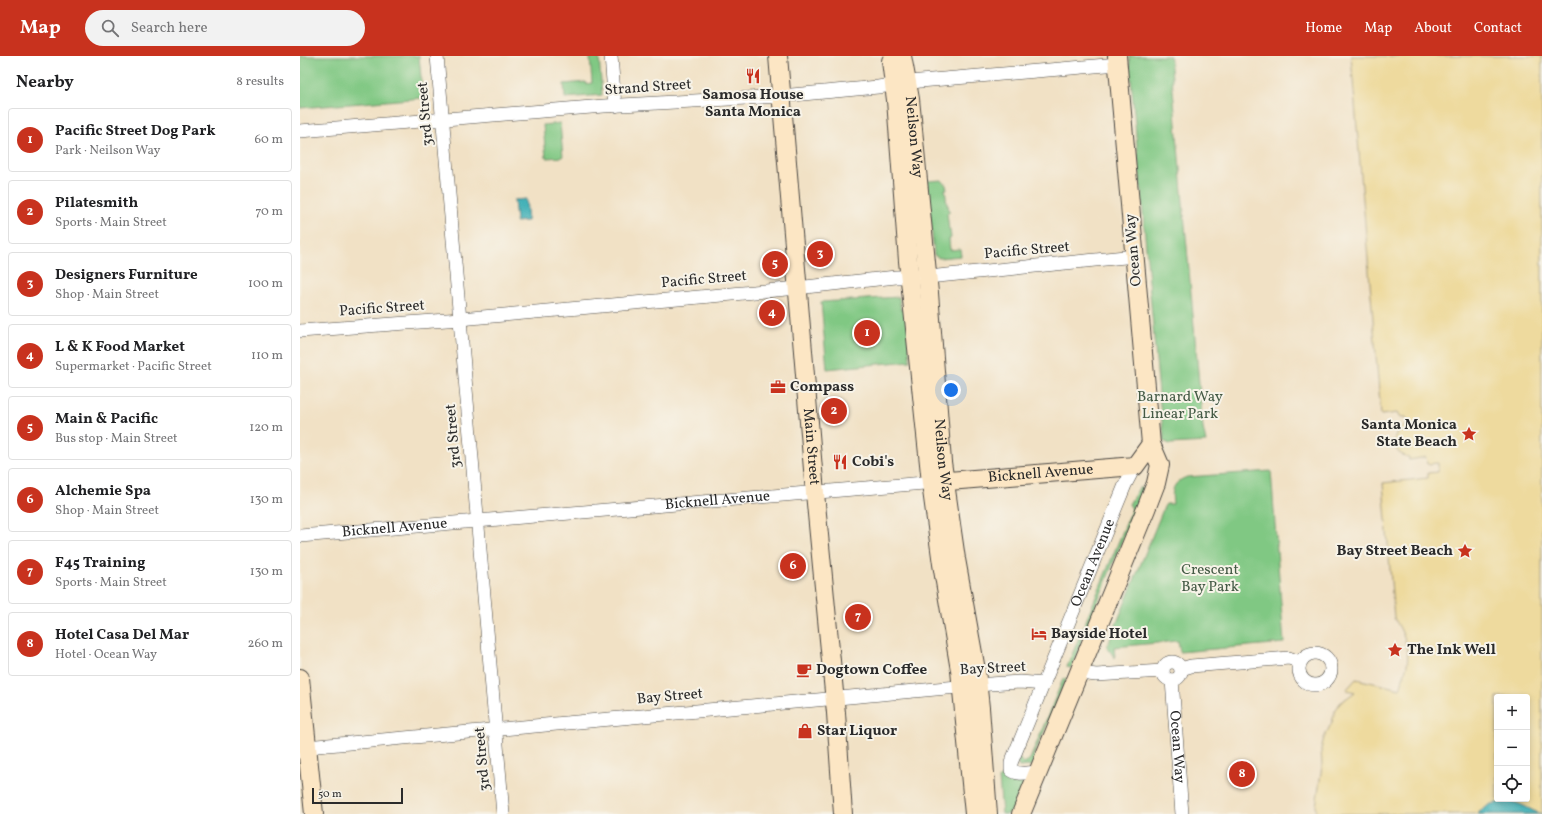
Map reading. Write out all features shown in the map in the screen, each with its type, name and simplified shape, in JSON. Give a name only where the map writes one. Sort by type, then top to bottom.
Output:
[{"type":"street","name":"3rd Street","points":[[438,56],[503,814]]},
{"type":"street","points":[[611,56],[615,106]]},
{"type":"street","name":"Main Street","points":[[778,56],[815,493],[835,698],[843,814]]},
{"type":"street","name":"Neilson Way","points":[[890,56],[901,84]]},
{"type":"street","name":"Neilson Way","points":[[902,56],[901,84],[937,482],[956,559],[970,686],[988,814]]},
{"type":"street","name":"Strand Street","points":[[300,131],[615,106],[781,96],[1117,60]]},
{"type":"street","name":"Ocean Way","points":[[1117,60],[1151,444],[1160,465]]},
{"type":"street","name":"Pacific Street","points":[[300,331],[460,319],[798,288],[896,277],[918,277],[1135,256]]},
{"type":"street","points":[[1135,466],[1151,444]]},
{"type":"street","name":"Ocean Avenue","points":[[1021,814],[1146,509],[1156,483],[1160,465]]},
{"type":"street","name":"Bicknell Avenue","points":[[300,536],[1135,466]]},
{"type":"street","name":"Ocean Avenue","points":[[1038,772],[1019,774],[1012,770],[1011,763],[1125,485],[1135,466]]},
{"type":"street","points":[[1080,673],[1096,675],[1168,675],[1179,677],[1180,669],[1191,666],[1289,658],[1300,662]]},
{"type":"street","name":"Ocean Way","points":[[1168,675],[1182,814]]},
{"type":"street","points":[[300,678],[304,751],[314,814]]},
{"type":"street","name":"Bay Street","points":[[304,751],[317,746],[496,728],[970,686],[1020,682],[1044,684]]},
{"type":"street","name":"Neilson Way","points":[[970,686],[974,814]]},
{"type":"green space","points":[[300,56],[419,56],[423,98],[300,108]]},
{"type":"green space","points":[[599,56],[602,95],[565,98],[564,84],[586,82],[586,84],[592,83],[590,57]]},
{"type":"green space","name":"Barnard Way Linear Park","points":[[1129,56],[1170,56],[1203,428],[1206,442],[1170,444],[1163,441],[1164,436]]},
{"type":"green space","points":[[560,123],[563,157],[546,158],[543,125]]},
{"type":"green space","points":[[942,180],[947,189],[945,189],[947,205],[950,212],[947,213],[951,238],[949,239],[950,250],[960,249],[961,256],[939,258],[934,255],[927,181]]},
{"type":"green space","points":[[899,297],[901,310],[907,309],[910,361],[827,369],[821,302]]},
{"type":"green space","name":"Crescent Bay Park","points":[[1271,471],[1284,643],[1180,652],[1178,641],[1114,647],[1115,658],[1107,647],[1164,507],[1166,504],[1173,504],[1172,495],[1176,484],[1187,477]]},
{"type":"green space","points":[[1144,487],[1071,668],[1067,667],[1132,509],[1129,504],[1139,488]]},
{"type":"green space","points":[[1067,678],[1033,757],[1038,759],[1031,766],[1019,767],[1017,762],[1019,758],[1024,764],[1030,759],[1063,679]]},
{"type":"green space","points":[[1002,776],[1011,782],[1027,778],[1015,814],[1002,814],[999,778]]},
{"type":"sand","name":"Santa Monica State Beach","points":[[1351,56],[1542,56],[1542,814],[1316,814],[1322,766],[1321,749],[1335,711],[1340,703],[1355,692],[1346,690],[1356,679],[1400,689],[1407,665],[1407,646],[1394,618],[1383,483],[1428,478],[1428,473],[1438,472],[1438,463],[1427,464],[1426,457],[1409,460],[1409,457],[1398,451],[1395,447],[1395,437],[1397,432],[1408,425],[1406,417],[1399,417],[1397,413],[1381,415]]},
{"type":"water","points":[[526,199],[528,221],[516,222],[514,200]]},
{"type":"water","points":[[1512,802],[1542,814],[1478,814],[1479,811],[1491,804]]},
{"type":"place","name":"Samosa House Santa Monica","points":[[753,76]]},
{"type":"place","name":"Designers Furniture","points":[[820,254]]},
{"type":"place","name":"Main & Pacific","points":[[775,264]]},
{"type":"place","name":"L & K Food Market","points":[[772,313]]},
{"type":"place","name":"Pacific Street Dog Park","points":[[867,333]]},
{"type":"place","name":"Compass","points":[[778,387]]},
{"type":"place","name":"Pilatesmith","points":[[834,411]]},
{"type":"place","name":"Santa Monica State Beach","points":[[1469,434]]},
{"type":"place","name":"Cobi's","points":[[840,462]]},
{"type":"place","name":"Bay Street Beach","points":[[1465,551]]},
{"type":"place","name":"Alchemie Spa","points":[[793,566]]},
{"type":"place","name":"F45 Training","points":[[858,617]]},
{"type":"place","name":"Bayside Hotel","points":[[1039,634]]},
{"type":"place","name":"The Ink Well","points":[[1395,650]]},
{"type":"place","name":"Dogtown Coffee","points":[[804,670]]},
{"type":"place","name":"Star Liquor","points":[[805,731]]},
{"type":"place","name":"Hotel Casa Del Mar","points":[[1242,774]]}]
